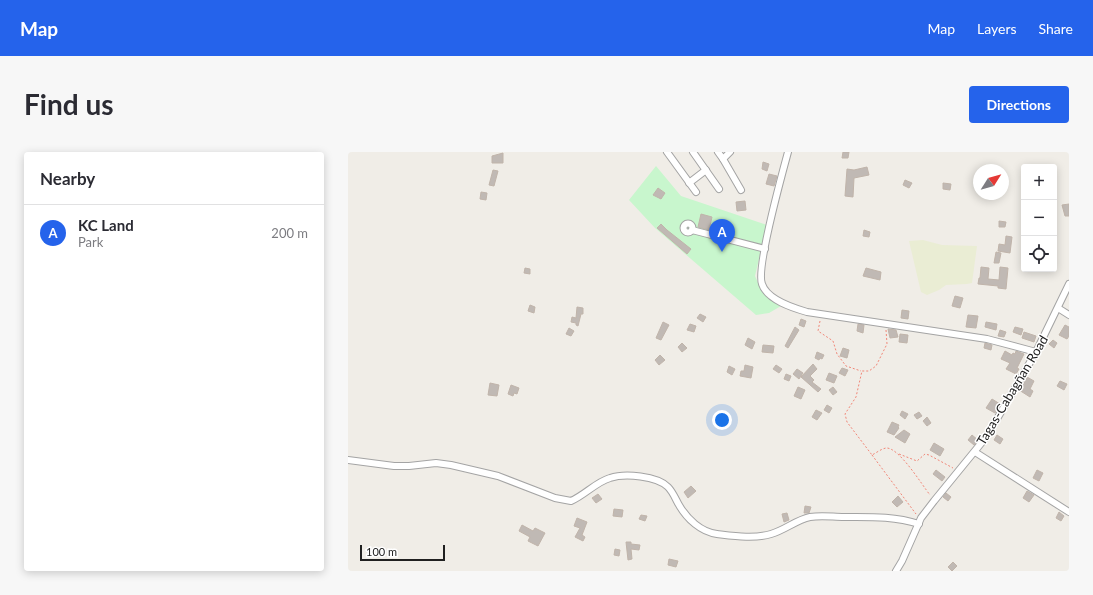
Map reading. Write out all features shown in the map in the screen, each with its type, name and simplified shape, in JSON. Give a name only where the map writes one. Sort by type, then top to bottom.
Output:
[{"type":"street","points":[[667,152],[696,192]]},
{"type":"street","points":[[693,152],[719,189]]},
{"type":"street","points":[[718,152],[742,190]]},
{"type":"street","points":[[722,159],[730,152]]},
{"type":"street","points":[[788,152],[765,249],[760,278],[762,285],[766,290],[778,300],[787,306],[807,312],[987,339],[1036,352]]},
{"type":"street","points":[[689,183],[706,170]]},
{"type":"street","points":[[692,230],[765,249]]},
{"type":"street","name":"Tagas-Cabagñan Road","points":[[896,571],[920,522],[934,500],[987,436],[1036,352],[1069,284]]},
{"type":"street","points":[[1058,308],[1069,315]]},
{"type":"street","points":[[975,452],[1069,512]]},
{"type":"street","points":[[348,460],[394,466],[436,463],[498,476],[555,498],[571,501],[610,478],[633,475],[664,484],[669,488],[688,517],[703,529],[716,534],[749,537],[761,536],[772,534],[803,519],[820,516],[889,518],[920,522]]},
{"type":"path","points":[[821,314],[818,330],[833,342],[837,354],[846,366],[862,371],[869,371],[876,366],[887,344],[886,324]]},
{"type":"path","points":[[862,371],[856,397],[846,414],[847,422],[920,522]]},
{"type":"path","points":[[872,455],[885,448],[891,449],[916,461],[925,454],[959,471]]},
{"type":"path","points":[[899,454],[934,500]]},
{"type":"green space","points":[[656,166],[681,196],[767,225],[755,276],[761,289],[781,306],[769,313],[756,315],[655,228],[629,200]]},
{"type":"green space","points":[[923,240],[942,245],[977,246],[972,283],[946,285],[927,295],[921,292],[909,241]]},
{"type":"building","points":[[843,152],[849,152],[848,158],[842,158]]},
{"type":"building","points":[[503,153],[503,163],[492,163],[492,156]]},
{"type":"building","points":[[763,162],[769,164],[767,171],[762,169]]},
{"type":"building","points":[[867,167],[869,175],[854,178],[853,197],[845,196],[847,169],[854,170]]},
{"type":"building","points":[[493,170],[498,171],[494,186],[489,185]]},
{"type":"building","points":[[769,174],[777,176],[774,186],[766,184]]},
{"type":"building","points":[[905,180],[912,183],[909,188],[903,185]]},
{"type":"building","points":[[943,183],[951,184],[950,190],[943,189]]},
{"type":"building","points":[[658,188],[665,193],[661,199],[653,195]]},
{"type":"building","points":[[481,192],[487,193],[486,200],[480,199]]},
{"type":"building","points":[[745,201],[746,210],[737,211],[736,202]]},
{"type":"building","points":[[1069,204],[1069,216],[1065,216],[1062,205]]},
{"type":"building","points":[[701,214],[712,217],[709,230],[698,227]]},
{"type":"building","points":[[999,221],[1006,222],[1005,227],[999,227]]},
{"type":"building","points":[[661,224],[691,249],[687,254],[657,228]]},
{"type":"building","points":[[864,230],[870,232],[869,237],[863,236]]},
{"type":"building","points":[[1006,236],[1012,237],[1010,253],[998,251],[999,244],[1005,245]]},
{"type":"building","points":[[996,252],[1001,253],[999,263],[994,263]]},
{"type":"building","points":[[981,267],[989,268],[988,279],[999,280],[1000,267],[1008,268],[1006,289],[998,288],[998,286],[978,284]]},
{"type":"building","points":[[525,268],[530,269],[530,274],[524,273]]},
{"type":"building","points":[[866,268],[881,272],[880,280],[863,276]]},
{"type":"building","points":[[955,296],[963,298],[960,308],[952,306]]},
{"type":"building","points":[[530,305],[535,307],[534,313],[528,311]]},
{"type":"building","points":[[577,307],[583,308],[583,314],[581,314],[578,326],[576,323],[571,322],[572,317],[576,318]]},
{"type":"building","points":[[902,310],[909,311],[908,319],[901,318]]},
{"type":"building","points":[[700,314],[706,317],[703,322],[697,318]]},
{"type":"building","points":[[968,315],[978,316],[976,328],[966,327]]},
{"type":"building","points":[[801,319],[806,321],[804,327],[799,325]]},
{"type":"building","points":[[663,322],[669,325],[661,340],[656,338]]},
{"type":"building","points":[[986,322],[997,324],[996,330],[985,327]]},
{"type":"building","points":[[690,324],[696,326],[694,332],[687,330]]},
{"type":"building","points":[[858,324],[864,325],[863,333],[857,331]]},
{"type":"building","points":[[1065,325],[1069,327],[1069,336],[1067,339],[1059,335]]},
{"type":"building","points":[[795,327],[799,330],[788,348],[785,346]]},
{"type":"building","points":[[1015,327],[1023,329],[1021,335],[1013,332]]},
{"type":"building","points":[[569,328],[574,331],[571,336],[566,334]]},
{"type":"building","points":[[888,329],[896,330],[898,337],[890,338]]},
{"type":"building","points":[[1000,330],[1006,332],[1004,337],[998,336]]},
{"type":"building","points":[[1024,332],[1036,336],[1034,342],[1022,338]]},
{"type":"building","points":[[900,334],[908,335],[907,343],[899,342]]},
{"type":"building","points":[[748,338],[755,342],[752,349],[745,345]]},
{"type":"building","points":[[1053,340],[1057,343],[1054,348],[1049,344]]},
{"type":"building","points":[[682,343],[687,348],[682,352],[678,347]]},
{"type":"building","points":[[985,343],[992,345],[991,350],[984,348]]},
{"type":"building","points":[[763,345],[774,346],[773,353],[762,352]]},
{"type":"building","points":[[843,348],[849,350],[847,358],[840,356]]},
{"type":"building","points":[[1005,351],[1012,355],[1013,353],[1015,354],[1016,351],[1024,354],[1017,368],[1019,369],[1016,374],[1006,369],[1010,363],[1001,359]]},
{"type":"building","points":[[817,352],[824,355],[822,359],[820,358],[819,360],[815,358]]},
{"type":"building","points":[[660,355],[665,360],[659,365],[655,360]]},
{"type":"building","points":[[813,364],[817,369],[810,376],[814,380],[812,382],[821,389],[818,392],[801,377]]},
{"type":"building","points":[[745,365],[753,367],[751,378],[740,376],[741,371],[744,371]]},
{"type":"building","points":[[776,365],[782,369],[779,373],[773,369]]},
{"type":"building","points":[[729,366],[735,369],[732,375],[727,372]]},
{"type":"building","points":[[842,368],[848,370],[845,376],[839,373]]},
{"type":"building","points":[[797,369],[803,373],[799,379],[793,374]]},
{"type":"building","points":[[829,373],[837,376],[834,383],[826,380]]},
{"type":"building","points":[[786,374],[791,376],[789,381],[784,379]]},
{"type":"building","points":[[1027,377],[1034,381],[1030,389],[1033,391],[1030,397],[1019,390]]},
{"type":"building","points":[[1060,381],[1067,384],[1064,390],[1057,386]]},
{"type":"building","points":[[490,383],[499,385],[497,396],[488,395]]},
{"type":"building","points":[[511,385],[519,388],[517,394],[514,393],[513,396],[508,394]]},
{"type":"building","points":[[798,387],[805,390],[801,399],[794,396]]},
{"type":"building","points":[[833,387],[837,392],[833,395],[829,390]]},
{"type":"building","points":[[992,399],[1000,404],[995,413],[986,408]]},
{"type":"building","points":[[827,405],[832,408],[829,413],[824,410]]},
{"type":"building","points":[[816,410],[822,413],[817,420],[812,417]]},
{"type":"building","points":[[902,411],[908,414],[905,419],[900,415]]},
{"type":"building","points":[[919,412],[922,416],[917,419],[914,415]]},
{"type":"building","points":[[927,417],[931,423],[927,426],[923,421]]},
{"type":"building","points":[[892,422],[899,425],[899,428],[894,435],[887,432]]},
{"type":"building","points":[[904,430],[910,434],[905,443],[895,437]]},
{"type":"building","points":[[972,435],[978,440],[974,445],[968,440]]},
{"type":"building","points":[[997,435],[1003,439],[1000,444],[994,440]]},
{"type":"building","points":[[934,443],[944,449],[940,456],[930,450]]},
{"type":"building","points":[[936,470],[945,477],[942,481],[933,474]]},
{"type":"building","points":[[1037,470],[1043,473],[1039,481],[1033,478]]},
{"type":"building","points":[[691,486],[696,491],[688,498],[684,492]]},
{"type":"building","points":[[1027,491],[1034,495],[1029,502],[1023,498]]},
{"type":"building","points":[[946,493],[951,497],[948,501],[943,497]]},
{"type":"building","points":[[598,494],[602,499],[596,503],[592,498]]},
{"type":"building","points":[[898,496],[903,502],[897,507],[892,502]]},
{"type":"building","points":[[805,506],[811,507],[809,513],[804,513]]},
{"type":"building","points":[[614,509],[623,510],[622,517],[613,516]]},
{"type":"building","points":[[1059,512],[1064,516],[1061,521],[1056,518]]},
{"type":"building","points":[[787,513],[789,520],[784,522],[782,514]]},
{"type":"building","points":[[641,515],[647,516],[645,521],[639,519]]},
{"type":"building","points":[[577,518],[587,522],[582,535],[585,537],[583,541],[575,537],[580,528],[574,526]]},
{"type":"building","points":[[522,525],[533,531],[535,528],[545,533],[538,546],[528,541],[530,537],[519,531]]},
{"type":"building","points":[[626,542],[640,545],[639,550],[631,549],[632,559],[628,560]]},
{"type":"building","points":[[615,549],[620,550],[619,556],[614,555]]},
{"type":"building","points":[[669,559],[678,561],[676,567],[668,565]]},
{"type":"building","points":[[953,562],[957,566],[952,571],[948,567]]},
{"type":"place","name":"KC Land","points":[[722,252]]}]
